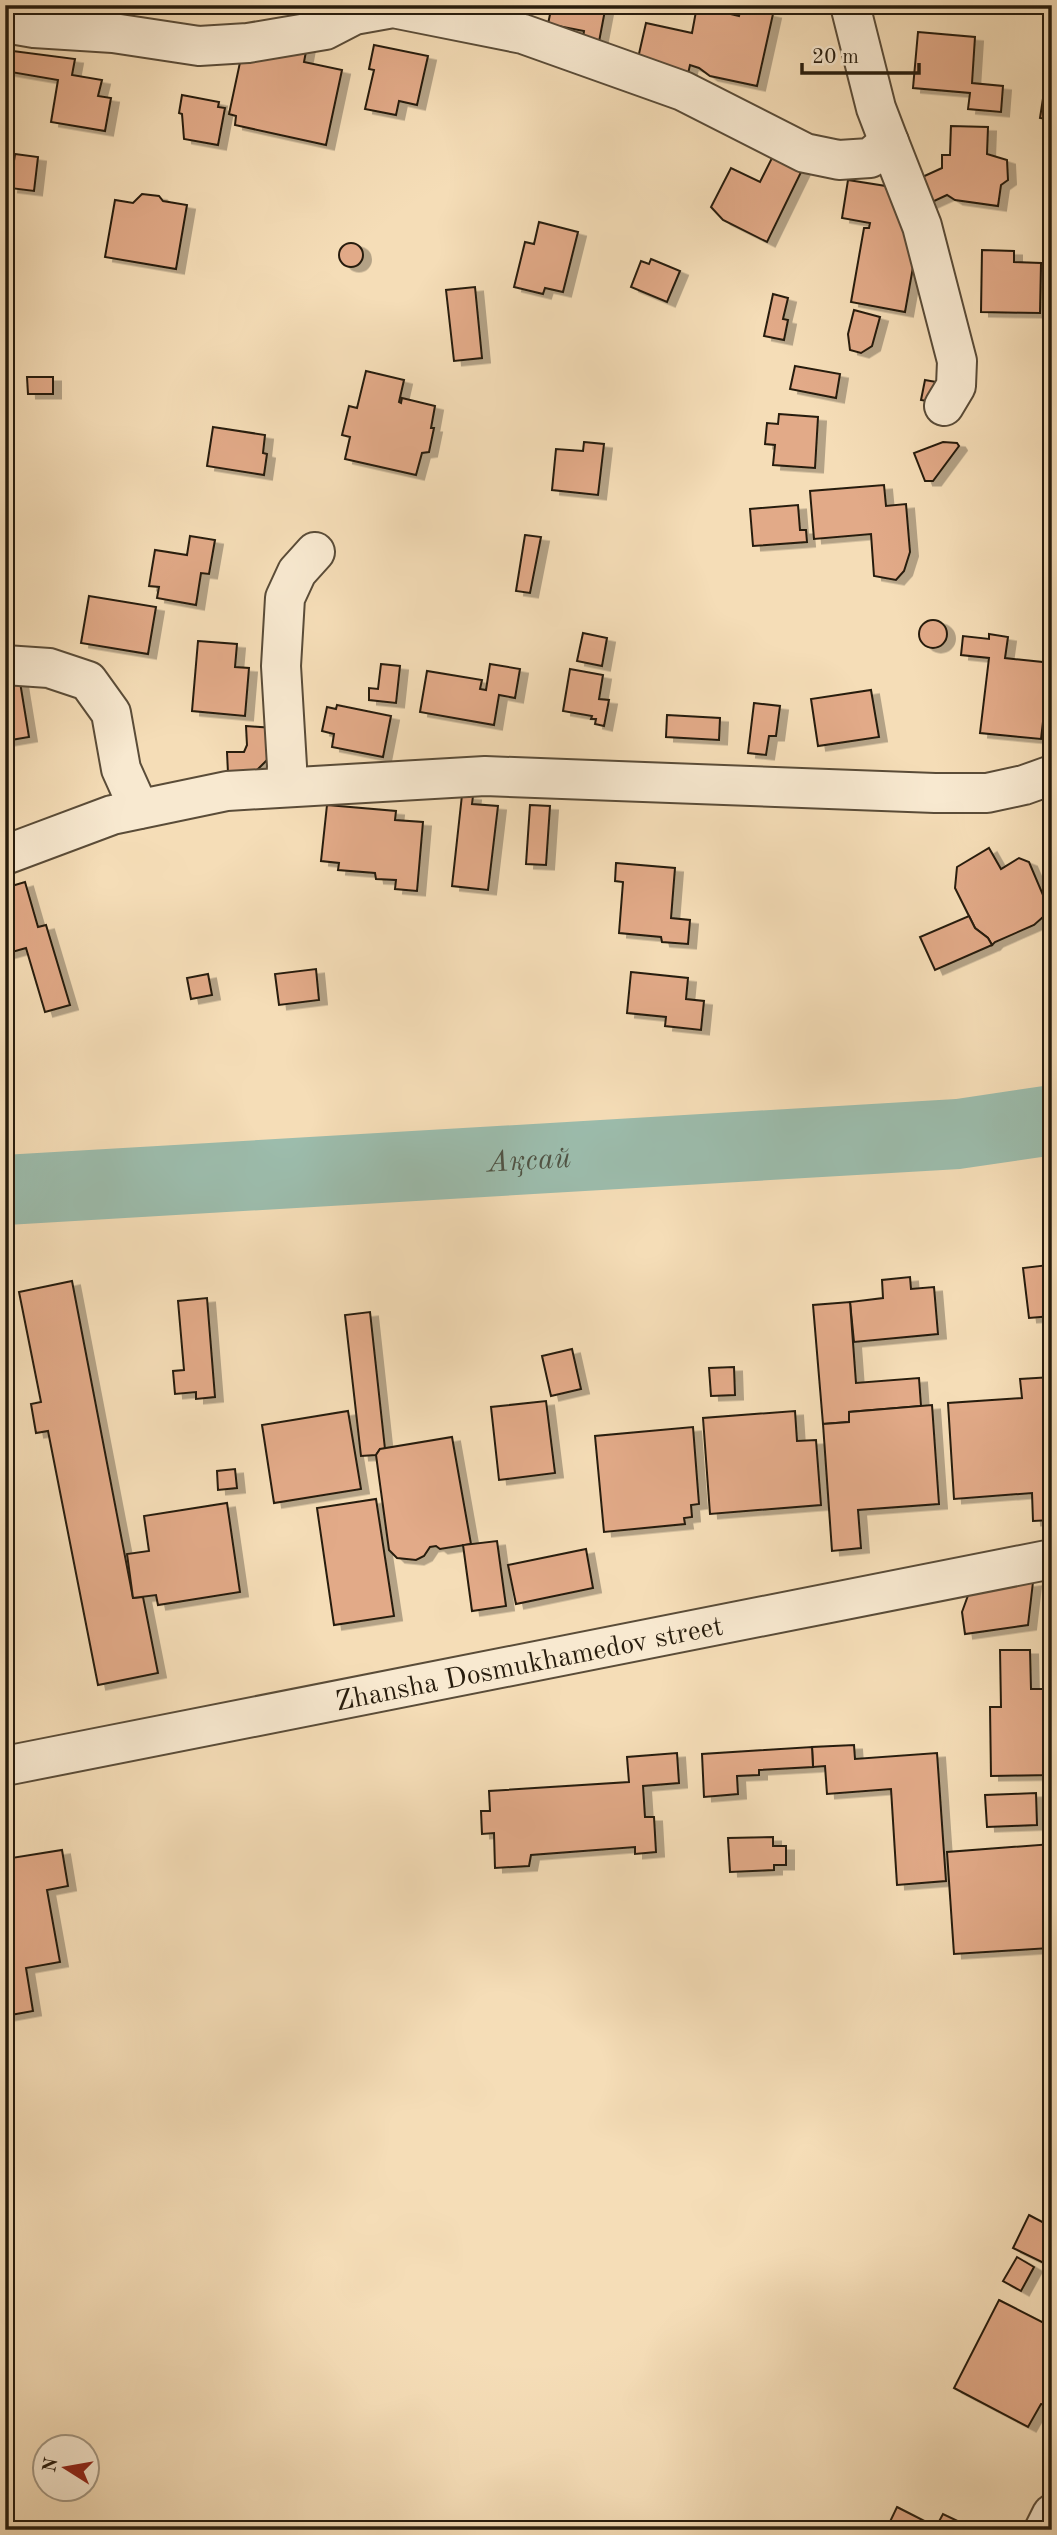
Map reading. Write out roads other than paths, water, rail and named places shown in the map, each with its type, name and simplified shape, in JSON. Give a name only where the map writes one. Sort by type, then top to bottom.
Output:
[{"type":"street","points":[[850,5],[876,108],[922,226],[957,361],[956,386],[944,406]]},
{"type":"street","points":[[5,23],[34,28],[113,33],[199,46],[248,43],[325,30],[355,15],[393,8],[523,34],[670,86],[805,153],[839,160],[870,158],[889,142]]},
{"type":"street","points":[[286,787],[281,666],[285,598],[297,572],[316,552]]},
{"type":"street","points":[[5,666],[49,668],[88,681],[111,713],[121,769],[139,809]]},
{"type":"street","points":[[5,855],[112,815],[228,791],[485,776],[987,793],[1024,785],[1052,775]]},
{"type":"street","name":"Zhansha Dosmukhamedov street","points":[[5,1766],[1052,1559]]},
{"type":"street","points":[[1044,2530],[1052,2514]]},
{"type":"waterway","name":"Ақсай","points":[[5,1190],[958,1134],[1052,1120]]}]
